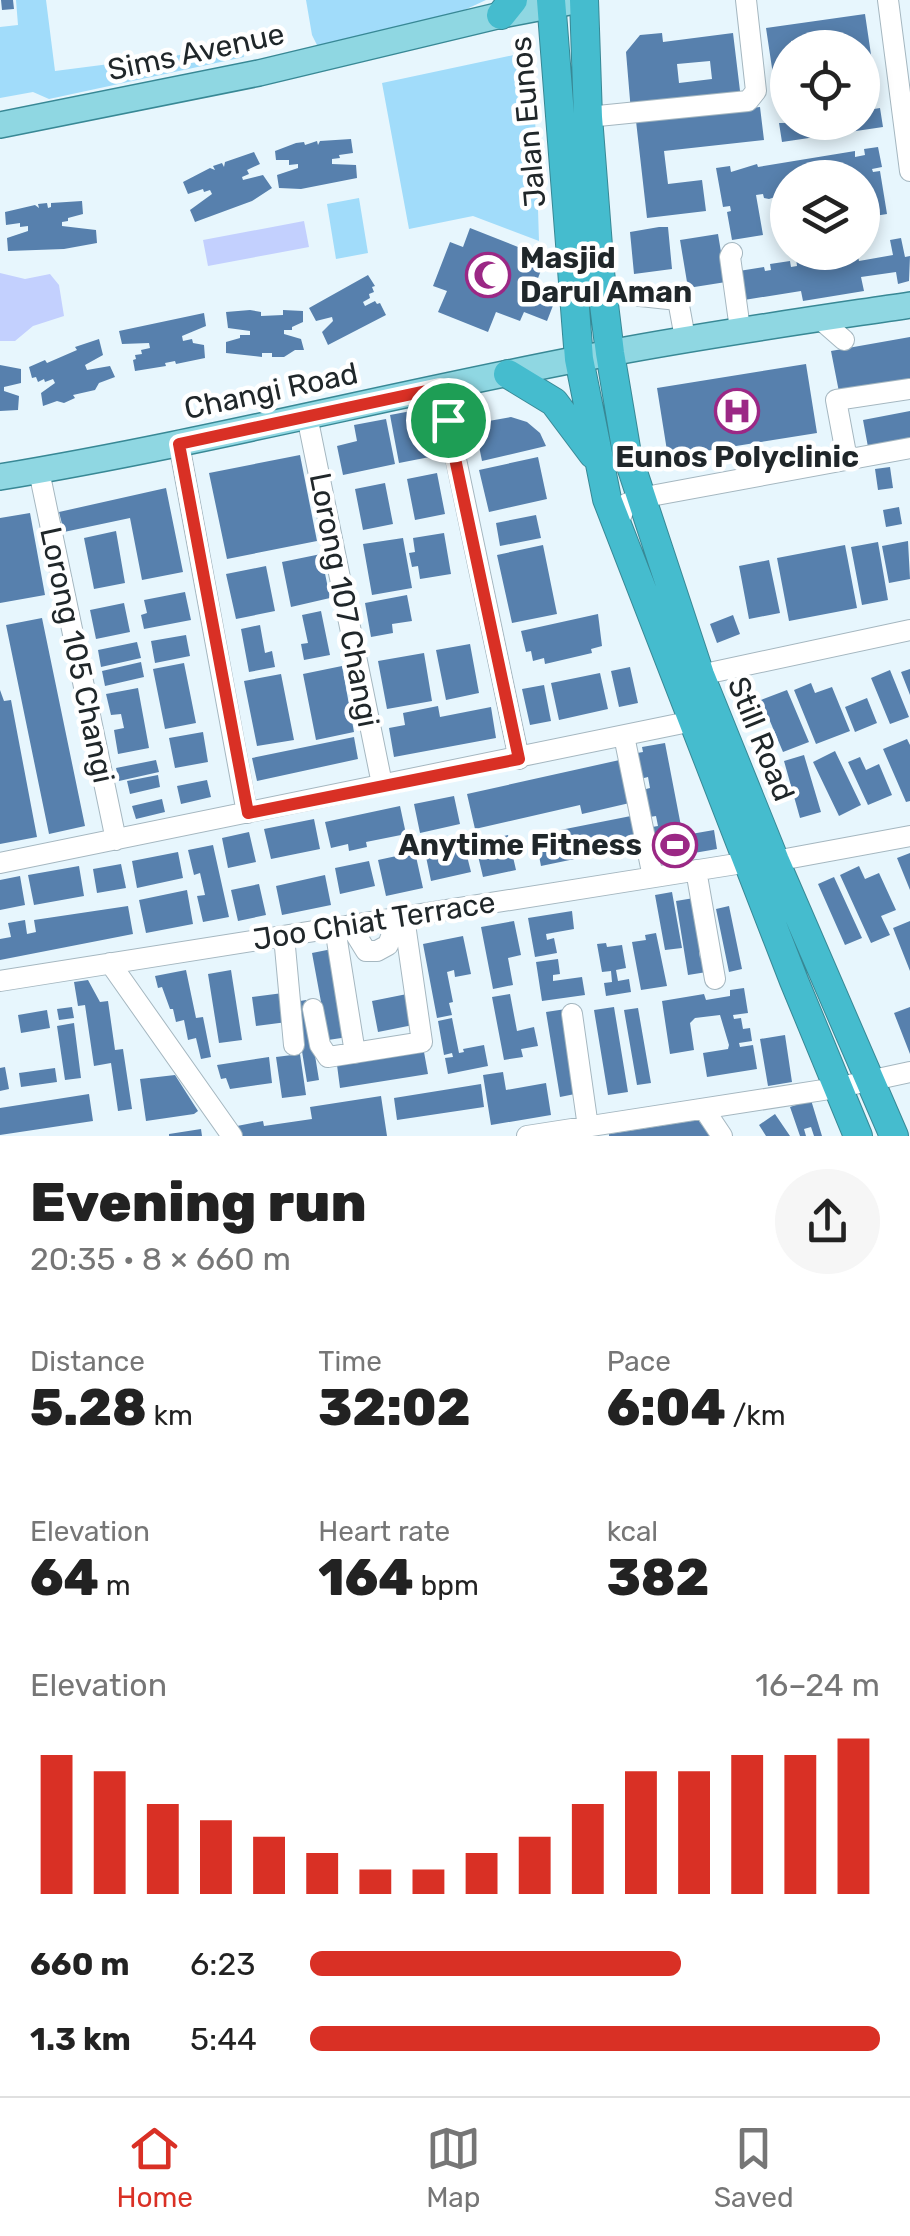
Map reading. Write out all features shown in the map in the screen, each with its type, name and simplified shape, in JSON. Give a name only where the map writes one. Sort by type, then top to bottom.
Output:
[{"type":"highway","name":"Jalan Eunos","points":[[582,0],[588,117],[610,352]]},
{"type":"highway","name":"Jalan Eunos","points":[[552,2],[579,359]]},
{"type":"highway","name":"Still Road","points":[[610,352],[640,498],[836,1088],[858,1136]]},
{"type":"highway","name":"Still Road","points":[[579,359],[597,459],[622,536],[693,721],[894,1136]]},
{"type":"highway","points":[[508,374],[554,402],[597,459]]},
{"type":"highway","points":[[622,536],[628,540],[638,532],[653,534]]},
{"type":"main road","name":"Sims Avenue","points":[[0,125],[297,64],[507,8],[582,0]]},
{"type":"main road","name":"Changi Road","points":[[0,477],[179,444],[610,352],[910,305]]},
{"type":"street","points":[[588,117],[753,98],[756,91],[746,0]]},
{"type":"street","points":[[888,0],[910,171]]},
{"type":"street","points":[[732,253],[740,329]]},
{"type":"street","points":[[640,296],[678,300],[685,338]]},
{"type":"street","points":[[820,319],[844,340]]},
{"type":"street","points":[[440,388],[519,759]]},
{"type":"street","points":[[847,460],[836,400],[910,389]]},
{"type":"street","name":"Lorong 107 Changi","points":[[307,416],[382,784]]},
{"type":"street","points":[[179,444],[248,813]]},
{"type":"street","points":[[622,536],[626,504],[640,498],[910,448]]},
{"type":"street","name":"Lorong 105 Changi","points":[[39,471],[116,840]]},
{"type":"street","points":[[700,676],[910,630]]},
{"type":"street","points":[[0,863],[693,721]]},
{"type":"street","points":[[624,736],[653,877]]},
{"type":"street","name":"Joo Chiat Terrace","points":[[0,981],[910,836]]},
{"type":"street","points":[[696,870],[716,979]]},
{"type":"street","points":[[342,926],[366,950],[377,951],[388,945],[398,918]]},
{"type":"street","points":[[314,1009],[320,1045],[328,1058],[422,1042],[398,918]]},
{"type":"street","points":[[342,926],[355,1053]]},
{"type":"street","points":[[284,936],[294,1045]]},
{"type":"street","points":[[110,963],[232,1136]]},
{"type":"street","points":[[572,1014],[588,1126]]},
{"type":"street","points":[[527,1136],[658,1109],[704,1109],[910,1072]]},
{"type":"street","points":[[704,1109],[722,1136]]},
{"type":"shaded area","points":[[16,0],[46,0],[55,71],[242,47],[244,57],[49,99],[33,92],[0,98],[0,27],[18,25]]},
{"type":"shaded area","points":[[306,0],[486,0],[432,25],[319,49],[312,35]]},
{"type":"shaded area","points":[[533,51],[539,241],[473,216],[409,229],[382,83]]},
{"type":"shaded area","points":[[359,198],[368,253],[336,259],[327,204]]},
{"type":"shaded area","points":[[304,221],[309,247],[208,266],[203,240]]},
{"type":"shaded area","points":[[0,273],[25,279],[50,274],[59,285],[64,316],[33,326],[15,341],[0,341]]},
{"type":"building","points":[[1,0],[13,0],[14,9],[2,10]]},
{"type":"building","points":[[865,14],[867,30],[770,30],[770,55],[766,28]]},
{"type":"building","points":[[662,33],[663,42],[733,33],[741,99],[631,112],[626,52],[640,35]],"holes":[[[710,61],[712,79],[679,83],[677,64]]]},
{"type":"building","points":[[760,107],[764,140],[664,151],[668,184],[702,180],[706,211],[647,218],[636,121]]},
{"type":"building","points":[[351,139],[353,153],[339,155],[340,158],[332,159],[332,164],[356,165],[357,178],[301,189],[279,188],[277,175],[298,168],[298,164],[276,160],[275,151],[296,143],[317,141],[318,145],[320,141]]},
{"type":"building","points":[[878,147],[882,167],[880,160],[800,160],[855,151],[855,157],[865,155],[864,149]]},
{"type":"building","points":[[254,152],[260,164],[247,170],[249,174],[243,180],[263,175],[272,188],[252,201],[195,222],[190,210],[212,194],[203,189],[188,194],[183,182],[210,168],[215,170],[213,166],[222,163],[224,167],[225,162]]},
{"type":"building","points":[[757,164],[770,165],[770,199],[756,195],[763,235],[732,240],[727,212],[731,211],[730,206],[723,207],[716,168],[730,166],[731,172]]},
{"type":"building","points":[[880,171],[887,214],[880,215]]},
{"type":"building","points":[[82,201],[83,214],[68,218],[62,226],[96,230],[97,243],[64,249],[8,251],[7,238],[28,231],[28,226],[6,225],[5,212],[35,205],[39,208],[38,204],[47,203],[48,208],[51,203]]},
{"type":"building","points":[[668,227],[672,269],[634,274],[630,232]]},
{"type":"building","name":"Masjid Darul Aman","points":[[470,228],[523,249],[520,256],[543,265],[532,294],[554,303],[547,321],[524,312],[520,321],[496,312],[488,332],[438,312],[447,291],[433,286],[450,242],[463,247]]},
{"type":"building","points":[[718,234],[726,282],[688,288],[680,240]]},
{"type":"building","points":[[901,238],[905,257],[910,256],[909,281],[898,284],[896,272],[861,277],[864,291],[803,301],[801,291],[744,300],[739,271],[764,267],[765,271],[880,270],[880,257],[893,255],[890,240]]},
{"type":"building","points":[[368,275],[374,292],[363,302],[365,306],[380,303],[386,315],[328,345],[322,332],[333,321],[332,317],[316,321],[309,308]]},
{"type":"building","points":[[283,310],[303,311],[303,322],[292,330],[284,330],[284,334],[301,339],[304,350],[284,357],[272,357],[272,353],[262,353],[262,357],[226,353],[226,342],[250,335],[250,331],[228,328],[226,312],[261,312],[261,316],[283,315]]},
{"type":"building","points":[[204,313],[206,326],[182,336],[183,341],[192,339],[193,343],[204,345],[205,358],[135,371],[135,355],[150,348],[149,343],[122,344],[119,331]]},
{"type":"building","points":[[910,337],[910,380],[839,392],[831,351]]},
{"type":"building","points":[[99,339],[103,355],[85,365],[87,370],[110,366],[115,377],[99,383],[95,390],[73,395],[75,398],[64,403],[43,406],[41,393],[55,383],[53,379],[38,382],[36,377],[32,378],[29,367]]},
{"type":"building","name":"Eunos Polyclinic","points":[[806,364],[817,433],[668,457],[657,388]]},
{"type":"building","points":[[0,365],[21,369],[21,383],[4,387],[4,391],[19,396],[18,410],[0,411]]},
{"type":"building","points":[[427,408],[436,411],[445,454],[399,463],[390,415]]},
{"type":"building","points":[[910,411],[910,440],[868,447],[863,420]]},
{"type":"building","points":[[511,417],[527,422],[540,433],[546,446],[482,461],[476,431],[483,422]]},
{"type":"building","points":[[386,419],[395,464],[343,475],[337,446],[357,441],[354,425]]},
{"type":"building","points":[[300,455],[317,541],[227,559],[209,473]]},
{"type":"building","points":[[538,457],[547,499],[489,512],[479,470]]},
{"type":"building","points":[[890,467],[893,488],[878,490],[875,469]]},
{"type":"building","points":[[437,473],[445,514],[415,520],[407,479]]},
{"type":"building","points":[[385,483],[393,524],[363,530],[355,489]]},
{"type":"building","points":[[166,488],[183,572],[142,580],[130,518],[64,532],[59,512]]},
{"type":"building","points":[[899,507],[902,524],[886,527],[883,510]]},
{"type":"building","points":[[30,513],[45,595],[0,603],[0,518]]},
{"type":"building","points":[[536,515],[541,538],[500,546],[496,523]]},
{"type":"building","points":[[116,531],[125,583],[94,589],[84,538]]},
{"type":"building","points":[[444,533],[451,574],[420,579],[418,566],[412,567],[409,553],[415,552],[413,538]]},
{"type":"building","points":[[403,538],[412,588],[372,595],[363,544]]},
{"type":"building","points":[[908,541],[910,579],[889,583],[882,546]]},
{"type":"building","points":[[878,542],[888,600],[862,605],[851,547]]},
{"type":"building","points":[[543,545],[557,614],[512,623],[497,555]]},
{"type":"building","points":[[845,545],[857,608],[789,621],[777,558]]},
{"type":"building","points":[[321,554],[330,598],[291,607],[282,562]]},
{"type":"building","points":[[769,560],[780,613],[749,619],[739,566]]},
{"type":"building","points":[[266,566],[275,611],[236,619],[226,574]]},
{"type":"building","points":[[185,592],[191,620],[144,629],[144,600]]},
{"type":"building","points":[[407,595],[412,621],[392,624],[393,633],[371,637],[365,603]]},
{"type":"building","points":[[124,603],[130,632],[96,639],[90,610]]},
{"type":"building","points":[[321,611],[330,655],[304,660],[301,644],[308,643],[302,615]]},
{"type":"building","points":[[598,614],[602,646],[591,649],[592,653],[545,664],[544,658],[533,661],[531,651],[526,652],[521,631]]},
{"type":"building","points":[[733,615],[740,634],[717,643],[710,624]]},
{"type":"building","points":[[42,618],[85,826],[49,834],[6,625]]},
{"type":"building","points":[[260,625],[265,653],[272,651],[275,667],[249,672],[241,629]]},
{"type":"building","points":[[186,635],[190,656],[155,663],[151,641]]},
{"type":"building","points":[[137,642],[141,658],[101,667],[98,650]]},
{"type":"building","points":[[470,644],[479,693],[446,700],[436,650]]},
{"type":"building","points":[[424,653],[432,701],[387,709],[378,661]]},
{"type":"building","points":[[141,662],[144,677],[105,686],[102,671]]},
{"type":"building","points":[[184,663],[196,723],[165,729],[153,669]]},
{"type":"building","points":[[342,666],[354,732],[316,740],[303,674]]},
{"type":"building","points":[[630,667],[638,703],[619,707],[611,671]]},
{"type":"building","points":[[910,669],[910,695],[901,672]]},
{"type":"building","points":[[890,670],[909,717],[890,724],[871,678]]},
{"type":"building","points":[[600,673],[608,709],[559,720],[551,683]]},
{"type":"building","points":[[281,674],[294,740],[257,746],[244,681]]},
{"type":"building","points":[[811,683],[815,693],[832,687],[850,731],[816,744],[794,690]]},
{"type":"building","points":[[544,685],[551,721],[530,725],[522,689]]},
{"type":"building","points":[[138,688],[149,748],[118,754],[114,730],[124,728],[121,714],[111,715],[106,694]]},
{"type":"building","points":[[0,690],[4,701],[11,700],[37,837],[0,844]]},
{"type":"building","points":[[787,690],[809,742],[783,752],[761,700]]},
{"type":"building","points":[[867,698],[877,723],[855,732],[845,707]]},
{"type":"building","points":[[438,706],[440,717],[491,707],[496,738],[394,757],[389,728],[405,725],[403,713]]},
{"type":"building","points":[[203,732],[208,762],[175,768],[169,738]]},
{"type":"building","points":[[354,737],[358,759],[257,781],[252,758]]},
{"type":"building","points":[[907,739],[910,801],[906,802],[883,749]]},
{"type":"building","points":[[665,743],[686,852],[664,857],[663,852],[651,855],[646,828],[658,826],[656,816],[643,818],[638,791],[650,788],[648,777],[636,780],[631,754],[643,752],[642,747]]},
{"type":"building","points":[[835,751],[861,805],[839,816],[813,762]]},
{"type":"building","points":[[804,755],[821,812],[800,818],[784,761]]},
{"type":"building","points":[[860,757],[866,770],[879,764],[892,795],[868,805],[848,762]]},
{"type":"building","points":[[624,759],[634,802],[582,814],[580,805],[475,829],[467,794]]},
{"type":"building","points":[[156,760],[159,772],[119,781],[116,768]]},
{"type":"building","points":[[158,775],[160,787],[130,794],[127,781]]},
{"type":"building","points":[[207,780],[211,797],[181,804],[177,786]]},
{"type":"building","points":[[454,796],[460,824],[420,833],[414,804]]},
{"type":"building","points":[[162,799],[165,812],[136,819],[132,806]]},
{"type":"building","points":[[400,806],[406,834],[366,842],[367,847],[349,851],[348,844],[331,848],[325,822]]},
{"type":"building","points":[[636,815],[642,845],[541,866],[535,835]]},
{"type":"building","points":[[314,819],[320,849],[271,859],[264,829]]},
{"type":"building","points":[[714,830],[717,849],[694,853],[691,834]]},
{"type":"building","points":[[249,832],[256,862],[228,868],[222,838]]},
{"type":"building","points":[[508,835],[516,870],[483,877],[475,843]]},
{"type":"building","points":[[464,844],[471,872],[431,881],[425,852]]},
{"type":"building","points":[[213,845],[229,917],[203,922],[197,896],[205,895],[200,873],[194,875],[188,850]]},
{"type":"building","points":[[178,852],[183,878],[137,888],[132,861]]},
{"type":"building","points":[[415,852],[423,888],[386,896],[378,860]]},
{"type":"building","points":[[910,853],[910,890],[897,858]]},
{"type":"building","points":[[369,861],[375,886],[340,894],[335,868]]},
{"type":"building","points":[[121,864],[126,888],[97,893],[93,869]]},
{"type":"building","points":[[79,866],[84,896],[34,905],[28,875]]},
{"type":"building","points":[[859,866],[865,879],[879,873],[896,910],[881,916],[890,935],[871,943],[840,875]]},
{"type":"building","points":[[325,875],[331,905],[282,915],[276,886]]},
{"type":"building","points":[[20,876],[25,905],[0,910],[0,880]]},
{"type":"building","points":[[834,877],[862,938],[845,945],[818,884]]},
{"type":"building","points":[[259,884],[266,915],[238,921],[231,890]]},
{"type":"building","points":[[187,890],[193,924],[146,933],[139,900]]},
{"type":"building","points":[[672,892],[682,948],[665,950],[655,895]]},
{"type":"building","points":[[700,897],[702,911],[693,913],[694,919],[704,918],[709,950],[699,951],[700,958],[710,956],[713,971],[688,975],[676,901]]},
{"type":"building","points":[[128,906],[133,934],[0,960],[0,939],[11,937],[8,923],[25,920],[27,934],[36,932],[34,920]]},
{"type":"building","points":[[729,906],[742,969],[729,972],[716,909]]},
{"type":"building","points":[[572,911],[574,929],[546,934],[547,940],[554,938],[557,953],[535,957],[528,918]]},
{"type":"building","points":[[514,921],[521,955],[508,958],[513,985],[493,989],[481,927]]},
{"type":"building","points":[[910,921],[910,971],[893,928]]},
{"type":"building","points":[[656,933],[667,986],[641,990],[632,942],[646,940],[645,935]]},
{"type":"building","points":[[463,936],[471,974],[455,977],[454,970],[447,972],[452,1015],[437,1018],[423,944]]},
{"type":"building","points":[[606,943],[607,947],[622,945],[626,968],[616,970],[618,981],[629,979],[631,992],[606,996],[604,983],[612,982],[611,971],[602,972],[597,944]]},
{"type":"building","points":[[332,949],[348,1037],[328,1040],[312,953]]},
{"type":"building","points":[[558,959],[560,974],[553,975],[553,981],[582,977],[585,995],[542,1001],[536,962]]},
{"type":"building","points":[[186,970],[196,1018],[203,1017],[211,1057],[201,1059],[196,1038],[188,1040],[184,1020],[176,1022],[162,987],[158,988],[155,976]]},
{"type":"building","points":[[231,970],[242,1040],[219,1043],[208,974]]},
{"type":"building","points":[[88,980],[100,1002],[108,1001],[115,1050],[123,1049],[132,1109],[118,1111],[111,1063],[94,1066],[85,1005],[78,1006],[74,982]]},
{"type":"building","points":[[744,988],[748,1013],[733,1015],[734,1019],[741,1018],[743,1029],[750,1028],[752,1041],[739,1043],[740,1047],[753,1045],[757,1069],[707,1077],[703,1053],[728,1049],[729,1045],[720,1015],[695,1018],[690,1023],[694,1050],[670,1054],[662,1001],[704,994],[706,1000],[730,996],[730,990]]},
{"type":"building","points":[[283,993],[287,1022],[256,1026],[252,997]]},
{"type":"building","points":[[407,994],[413,1025],[378,1032],[372,1001]]},
{"type":"building","points":[[510,994],[517,1031],[534,1027],[538,1046],[521,1049],[523,1057],[504,1060],[492,997]]},
{"type":"building","points":[[306,1000],[319,1080],[307,1082],[294,1002]]},
{"type":"building","points":[[72,1007],[74,1018],[59,1020],[57,1009]]},
{"type":"building","points":[[614,1007],[628,1092],[608,1095],[594,1010]]},
{"type":"building","points":[[910,1007],[910,1054],[894,1013]]},
{"type":"building","points":[[638,1008],[651,1083],[637,1085],[624,1010]]},
{"type":"building","points":[[566,1009],[580,1093],[560,1097],[546,1012]]},
{"type":"building","points":[[47,1010],[50,1028],[21,1033],[18,1015]]},
{"type":"building","points":[[452,1018],[459,1053],[484,1045],[488,1066],[448,1074],[445,1058],[453,1057],[452,1053],[444,1055],[438,1021]]},
{"type":"building","points":[[74,1023],[81,1078],[65,1080],[57,1026]]},
{"type":"building","points":[[785,1035],[792,1082],[768,1086],[760,1039]]},
{"type":"building","points":[[424,1052],[428,1074],[340,1088],[337,1065]]},
{"type":"building","points":[[300,1054],[306,1095],[282,1098],[276,1057]]},
{"type":"building","points":[[269,1057],[272,1083],[230,1089],[226,1078],[221,1079],[217,1065]]},
{"type":"building","points":[[5,1067],[9,1089],[0,1091],[0,1068]]},
{"type":"building","points":[[55,1068],[57,1082],[21,1087],[19,1073]]},
{"type":"building","points":[[503,1072],[506,1090],[546,1083],[551,1115],[491,1125],[483,1075]]},
{"type":"building","points":[[175,1075],[198,1111],[146,1121],[140,1079]]},
{"type":"building","points":[[481,1084],[484,1107],[397,1120],[394,1098]]},
{"type":"building","points":[[89,1094],[93,1121],[0,1135],[0,1108]]},
{"type":"building","points":[[381,1096],[387,1136],[243,1136],[237,1126],[312,1119],[310,1107]]},
{"type":"building","points":[[811,1100],[822,1136],[814,1136],[811,1127],[804,1129],[806,1136],[800,1136],[790,1107]]},
{"type":"building","points":[[775,1114],[790,1136],[766,1136],[759,1125]]},
{"type":"building","points":[[698,1120],[711,1136],[609,1136],[609,1134]]},
{"type":"building","points":[[201,1129],[202,1136],[169,1136],[169,1134]]},
{"type":"place","name":"Masjid Darul Aman","points":[[488,275]]},
{"type":"place","name":"Eunos Polyclinic","points":[[737,411]]},
{"type":"place","name":"Anytime Fitness","points":[[675,845]]},
{"type":"route","points":[[440,388],[448,420],[519,759],[248,813],[179,444],[440,388]]}]
